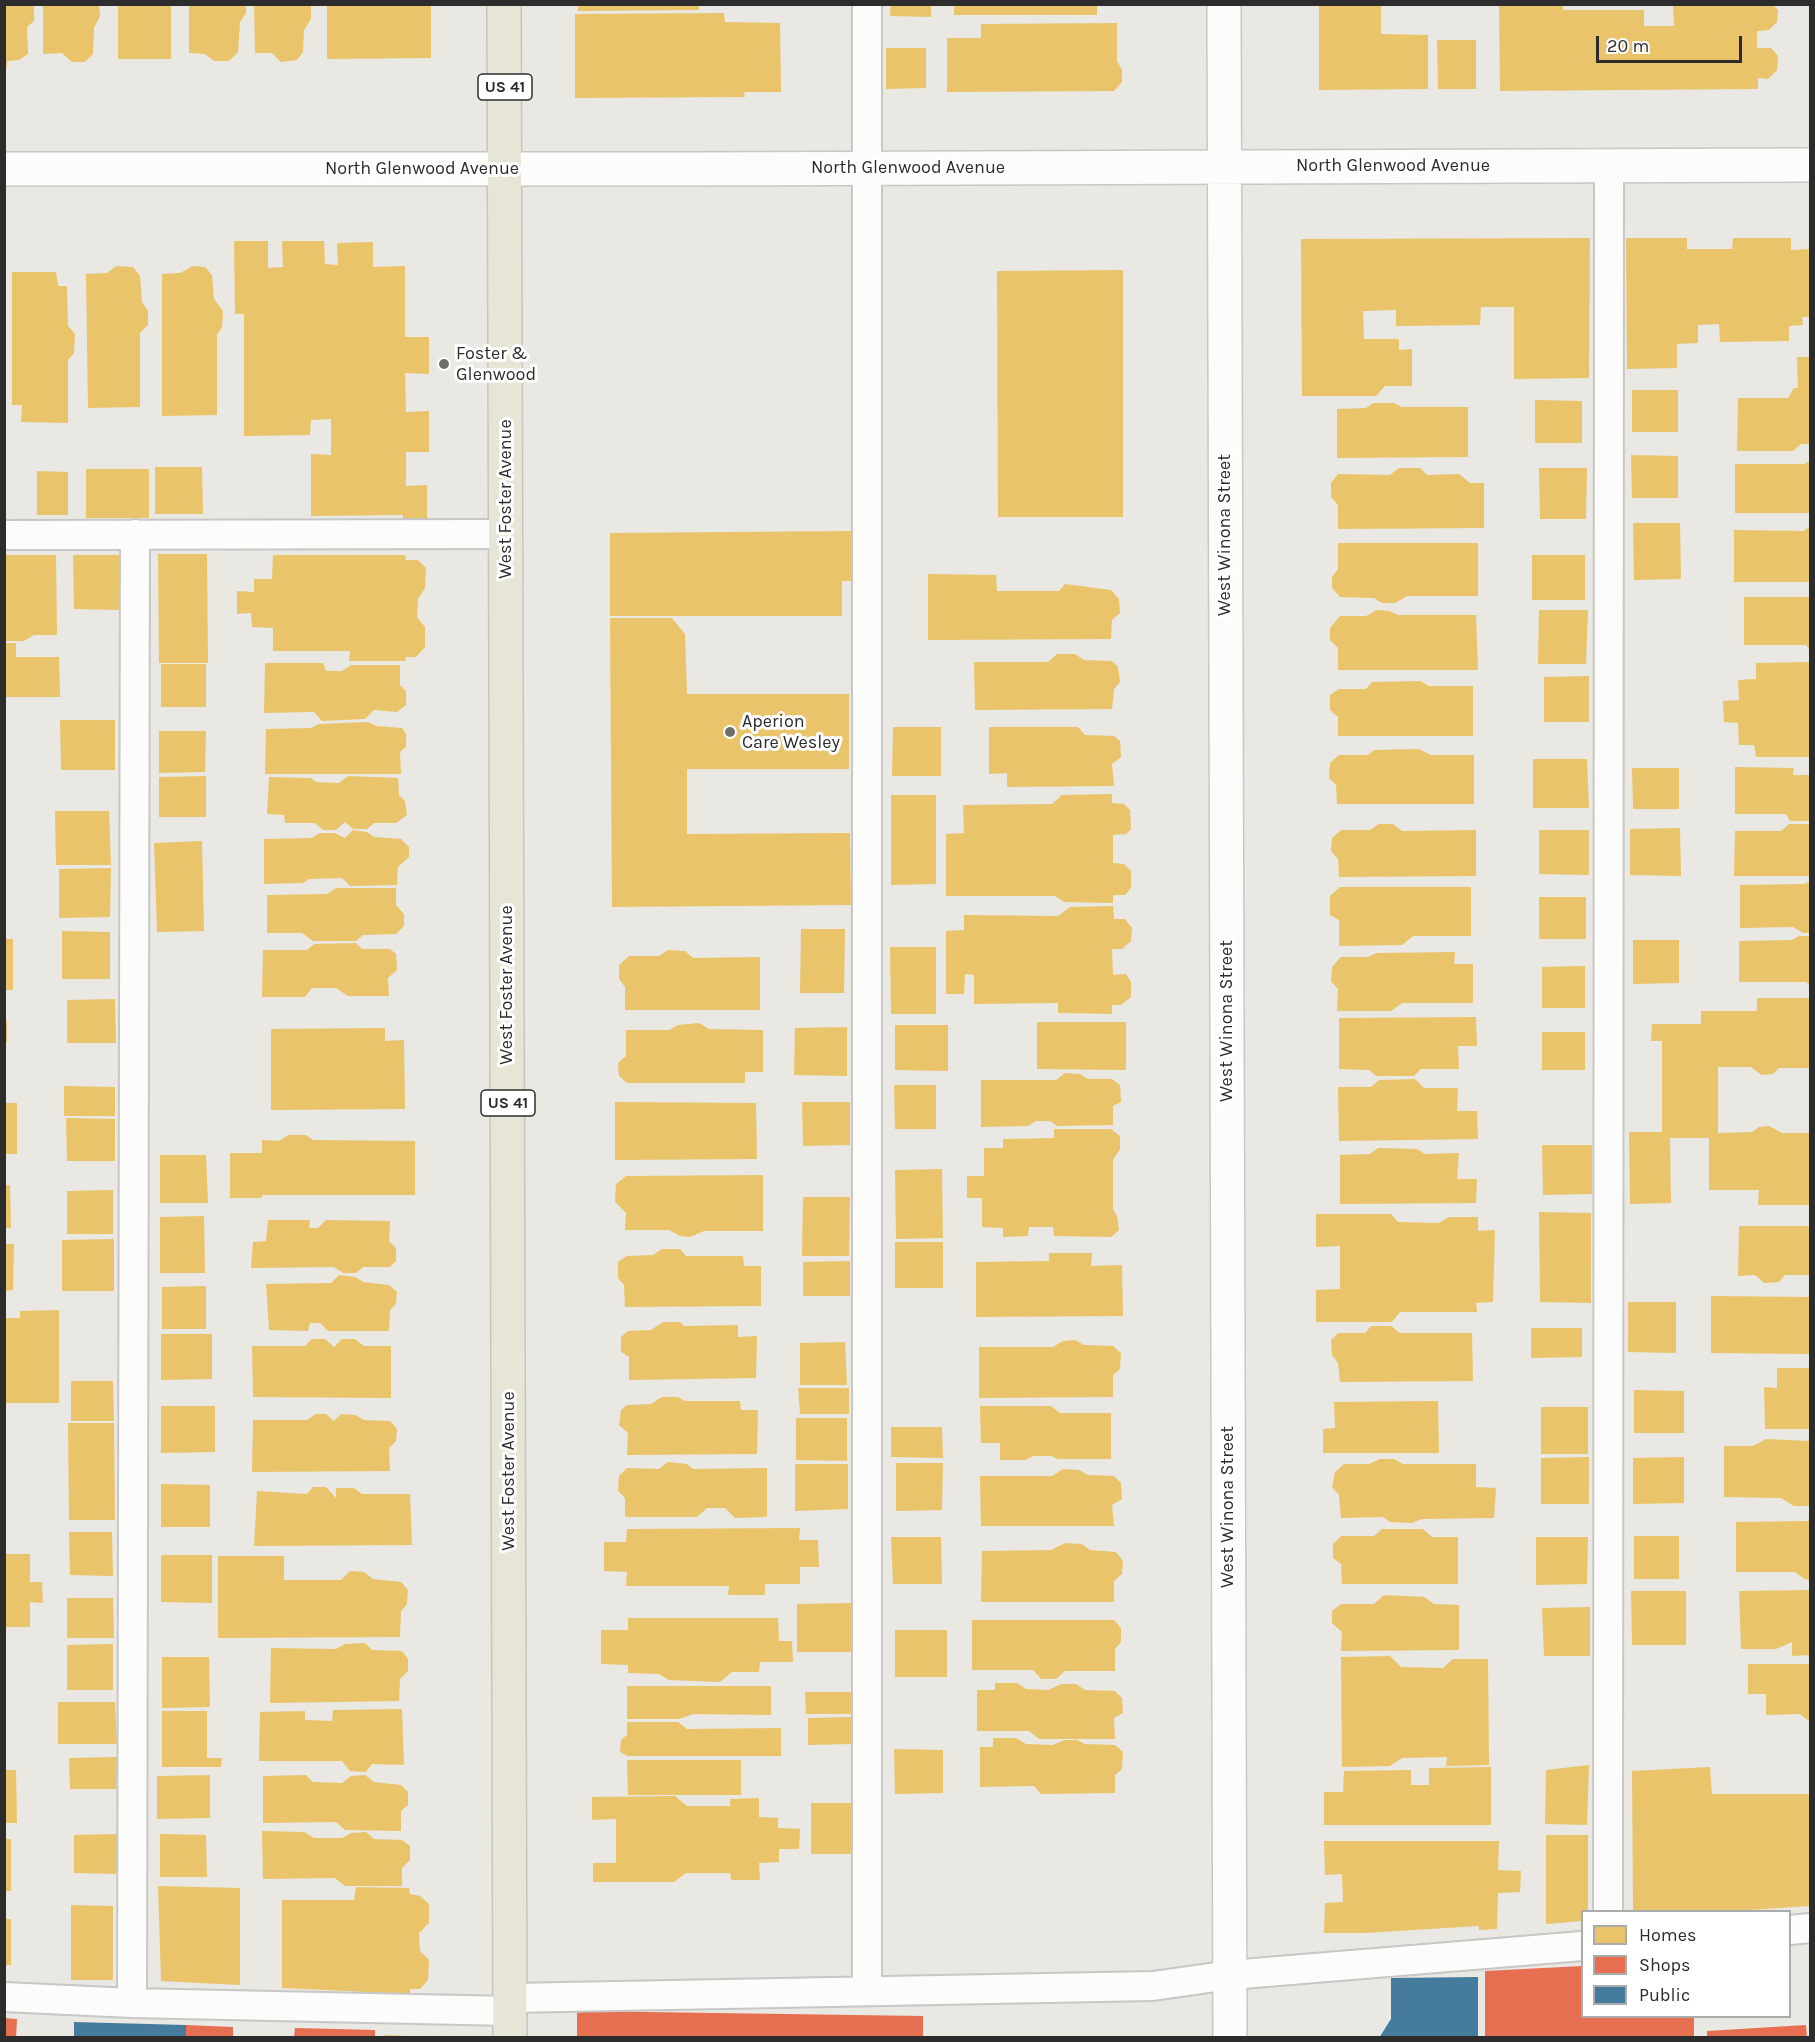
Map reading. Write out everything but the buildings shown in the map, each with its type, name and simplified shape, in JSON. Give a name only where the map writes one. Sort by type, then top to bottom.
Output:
[{"type":"main road","name":"West Foster Avenue","points":[[504,4],[510,2015]]},
{"type":"street","name":"West Winona Street","points":[[1224,4],[1230,2037]]},
{"type":"street","name":"North Glenwood Avenue","points":[[4,169],[1810,165]]},
{"type":"lane","points":[[867,4],[867,1991]]},
{"type":"lane","points":[[1608,1910],[1609,165]]},
{"type":"lane","points":[[132,2003],[135,534]]},
{"type":"lane","points":[[4,535],[506,534]]},
{"type":"lane","points":[[1791,1930],[1810,1928]]},
{"type":"lane","points":[[4,1997],[510,2015],[867,1991],[1152,1986],[1230,1975],[1581,1946]]},
{"type":"place","name":"Foster & Glenwood","points":[[444,364]]},
{"type":"place","name":"Aperion Care Wesley","points":[[730,732]]}]
